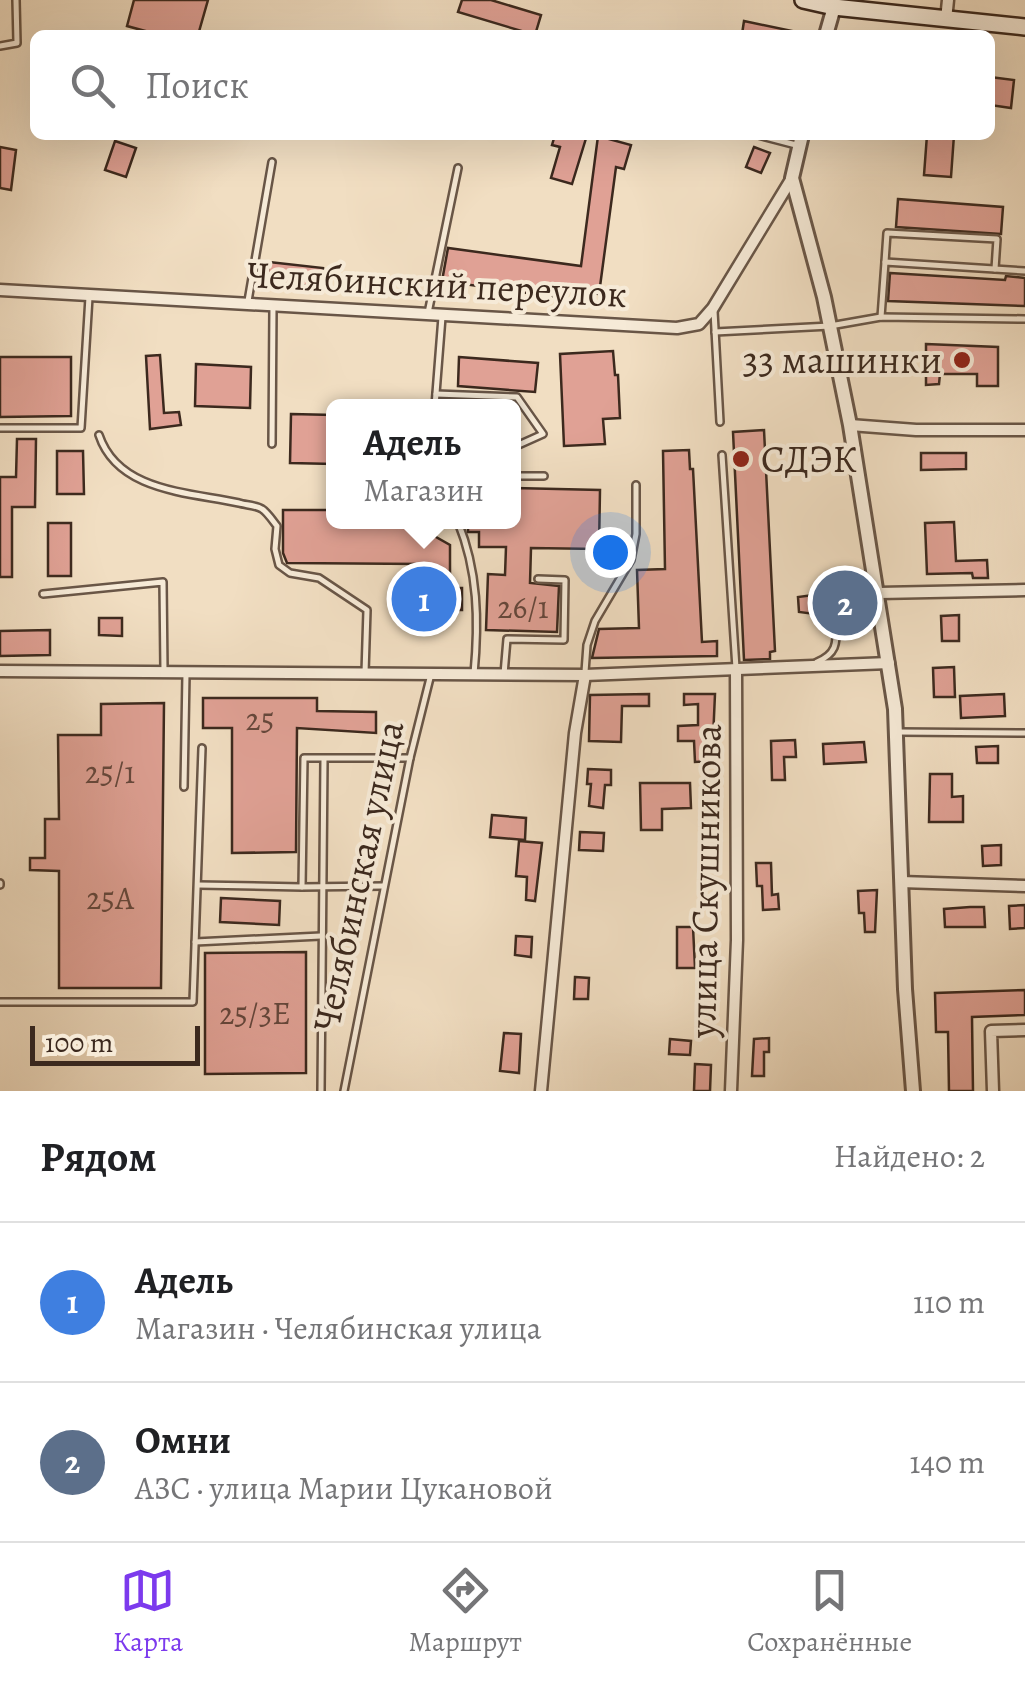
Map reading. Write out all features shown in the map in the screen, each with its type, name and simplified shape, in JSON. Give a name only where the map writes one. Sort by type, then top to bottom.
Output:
[{"type":"main road","points":[[803,0],[1025,28]]},
{"type":"street","points":[[946,20],[948,0]]},
{"type":"street","points":[[827,30],[834,6]]},
{"type":"street","points":[[714,308],[792,178],[800,140]]},
{"type":"street","points":[[792,178],[830,326],[889,663],[896,732],[913,1091]]},
{"type":"street","name":"Челябинский переулок","points":[[0,290],[677,328],[698,324],[714,308]]},
{"type":"street","points":[[850,426],[1025,430]]},
{"type":"street","points":[[879,593],[1025,590]]},
{"type":"street","name":"Челябинская улица","points":[[0,670],[584,675],[889,663]]},
{"type":"street","name":"улица Скушникова","points":[[731,1091],[738,940],[736,671]]},
{"type":"street","points":[[541,1091],[584,675]]},
{"type":"street","points":[[901,882],[1025,886]]},
{"type":"street","points":[[993,1091],[991,1030],[1025,1030]]},
{"type":"lane","points":[[0,46],[16,44],[16,0]]},
{"type":"lane","points":[[248,304],[272,162]]},
{"type":"lane","points":[[428,313],[458,168]]},
{"type":"lane","points":[[881,316],[887,233],[996,239],[995,269]]},
{"type":"lane","points":[[885,262],[1025,271]]},
{"type":"lane","points":[[0,428],[81,428],[89,296]]},
{"type":"lane","points":[[272,444],[273,304]]},
{"type":"lane","points":[[714,308],[720,422]]},
{"type":"lane","points":[[435,399],[442,314]]},
{"type":"lane","points":[[715,332],[830,326],[881,316],[1025,319]]},
{"type":"lane","points":[[436,394],[519,399]]},
{"type":"lane","points":[[521,402],[543,434],[521,443]]},
{"type":"lane","points":[[98,436],[104,454],[132,476],[165,490],[262,509],[277,526],[279,566],[290,574],[318,578],[366,610],[366,673]]},
{"type":"lane","points":[[722,455],[736,671]]},
{"type":"lane","points":[[521,476],[544,476]]},
{"type":"lane","points":[[584,675],[587,645],[596,621],[630,560],[636,534],[636,486]]},
{"type":"lane","points":[[461,529],[468,547],[477,608],[474,674]]},
{"type":"lane","points":[[504,674],[507,639],[564,640],[565,580],[538,579]]},
{"type":"lane","points":[[42,594],[163,582],[164,671]]},
{"type":"lane","points":[[806,668],[828,657],[837,645],[836,625]]},
{"type":"lane","points":[[184,787],[186,671]]},
{"type":"lane","name":"Челябинская улица","points":[[344,1091],[410,758],[431,674]]},
{"type":"lane","points":[[896,732],[1025,733]]},
{"type":"lane","points":[[0,1002],[192,1002],[202,748]]},
{"type":"lane","points":[[302,886],[304,758],[410,758]]},
{"type":"lane","points":[[321,1091],[324,758]]},
{"type":"lane","points":[[198,885],[384,886]]},
{"type":"lane","points":[[195,942],[321,936]]},
{"type":"building","points":[[134,0],[208,0],[199,30],[142,30],[127,26]]},
{"type":"building","points":[[462,0],[491,0],[541,15],[536,30],[518,30],[458,12]]},
{"type":"building","points":[[744,21],[787,30],[743,30]]},
{"type":"building","points":[[995,78],[1014,80],[1011,108],[995,106]]},
{"type":"building","points":[[554,140],[585,140],[572,184],[551,178],[560,147],[552,145]]},
{"type":"building","points":[[597,140],[631,145],[624,169],[616,167],[599,294],[558,288],[556,297],[442,281],[448,248],[581,266]]},
{"type":"building","points":[[927,140],[954,140],[951,177],[924,175]]},
{"type":"building","points":[[115,141],[136,148],[126,177],[105,170]]},
{"type":"building","points":[[0,147],[16,150],[11,190],[0,188]]},
{"type":"building","points":[[754,147],[770,153],[761,173],[746,167]]},
{"type":"building","points":[[898,199],[1003,207],[1001,234],[896,227]]},
{"type":"building","points":[[269,262],[323,268],[321,287],[267,282]]},
{"type":"building","points":[[890,273],[1025,278],[1025,306],[888,301]]},
{"type":"building","name":"33 машинки","points":[[926,344],[998,347],[998,386],[977,386],[977,374],[940,374],[939,384],[926,385]]},
{"type":"building","points":[[613,351],[620,418],[603,419],[605,444],[564,446],[560,354]]},
{"type":"building","points":[[160,355],[164,413],[179,412],[181,425],[150,429],[146,356]]},
{"type":"building","points":[[0,357],[71,357],[71,416],[0,417]]},
{"type":"building","points":[[459,357],[538,363],[535,392],[458,386]]},
{"type":"building","points":[[196,364],[251,367],[250,408],[195,406]]},
{"type":"building","points":[[291,414],[326,415],[326,464],[290,463]]},
{"type":"building","points":[[764,430],[775,651],[770,652],[770,659],[744,660],[733,432]]},
{"type":"building","points":[[17,439],[36,439],[35,507],[12,507],[12,577],[0,577],[0,477],[16,477]]},
{"type":"building","points":[[689,450],[702,642],[717,641],[717,656],[592,658],[599,629],[639,628],[637,570],[665,569],[663,451]]},
{"type":"building","points":[[57,451],[83,451],[84,494],[57,494]]},
{"type":"building","points":[[921,453],[966,453],[966,469],[921,470]]},
{"type":"building","points":[[521,488],[600,490],[599,549],[531,548],[530,583],[559,586],[557,632],[486,630],[488,574],[505,575],[506,547],[479,547],[479,532],[468,532],[521,529]]},
{"type":"building","points":[[283,510],[326,510],[326,529],[422,529],[450,545],[450,588],[462,588],[462,610],[410,610],[410,588],[422,588],[422,564],[287,563],[283,553]]},
{"type":"building","points":[[954,522],[956,561],[987,560],[988,578],[973,578],[972,573],[927,574],[925,523]]},
{"type":"building","points":[[48,523],[71,523],[71,576],[48,576]]},
{"type":"building","points":[[851,590],[852,620],[823,621],[823,615],[799,612],[798,597]]},
{"type":"building","points":[[959,615],[959,641],[942,641],[941,616]]},
{"type":"building","points":[[99,618],[122,618],[122,636],[99,635]]},
{"type":"building","points":[[50,630],[50,655],[0,656],[0,631]]},
{"type":"building","points":[[954,667],[955,697],[934,697],[933,668]]},
{"type":"building","points":[[649,694],[649,706],[622,706],[621,742],[589,741],[590,695]]},
{"type":"building","points":[[684,694],[715,694],[712,761],[695,762],[694,741],[678,741],[678,726],[698,725],[698,704],[684,705]]},
{"type":"building","points":[[1004,694],[1005,716],[961,718],[960,696]]},
{"type":"building","points":[[203,698],[317,698],[317,711],[376,712],[376,733],[297,728],[296,852],[232,853],[232,728],[203,728]]},
{"type":"building","points":[[164,703],[161,988],[59,988],[59,871],[30,870],[30,858],[45,858],[45,819],[59,819],[58,735],[101,735],[101,704]]},
{"type":"building","points":[[795,740],[796,757],[784,757],[785,780],[772,780],[771,741]]},
{"type":"building","points":[[864,742],[866,762],[824,764],[823,744]]},
{"type":"building","points":[[998,746],[998,763],[977,763],[976,747]]},
{"type":"building","points":[[588,769],[611,770],[611,785],[605,785],[603,808],[589,806]]},
{"type":"building","points":[[930,774],[952,774],[952,797],[963,796],[963,822],[929,822]]},
{"type":"building","points":[[640,783],[690,783],[691,808],[662,809],[662,830],[641,830]]},
{"type":"building","points":[[492,815],[526,818],[525,840],[490,837]]},
{"type":"building","points":[[580,832],[604,833],[603,851],[579,850]]},
{"type":"building","points":[[519,841],[542,843],[535,901],[526,900],[527,877],[516,876]]},
{"type":"building","points":[[1001,845],[1001,865],[983,866],[982,846]]},
{"type":"building","points":[[756,863],[771,863],[772,895],[778,894],[779,909],[763,910]]},
{"type":"building","points":[[877,890],[875,932],[865,932],[858,891]]},
{"type":"building","points":[[221,898],[280,901],[279,925],[220,922]]},
{"type":"building","points":[[1025,905],[1025,928],[1010,929],[1009,906]]},
{"type":"building","points":[[984,907],[985,927],[945,927],[944,909]]},
{"type":"building","points":[[677,927],[693,927],[695,968],[677,968]]},
{"type":"building","points":[[516,936],[532,937],[531,957],[515,955]]},
{"type":"building","points":[[306,952],[306,1073],[205,1074],[205,953]]},
{"type":"building","points":[[575,977],[589,978],[588,999],[574,999]]},
{"type":"building","points":[[1025,990],[1025,1015],[972,1017],[973,1091],[949,1091],[948,1032],[936,1032],[935,993]]},
{"type":"building","points":[[504,1033],[521,1034],[519,1073],[500,1071]]},
{"type":"building","points":[[769,1038],[769,1052],[764,1052],[764,1076],[752,1076],[754,1039]]},
{"type":"building","points":[[670,1039],[691,1041],[690,1055],[669,1054]]},
{"type":"building","points":[[695,1064],[711,1065],[710,1091],[694,1091]]},
{"type":"place","name":"33 машинки","points":[[962,360]]},
{"type":"place","name":"СДЭК","points":[[741,459]]},
{"type":"place","name":"Адель","points":[[424,599]]},
{"type":"place","name":"Омни","points":[[845,603]]}]
